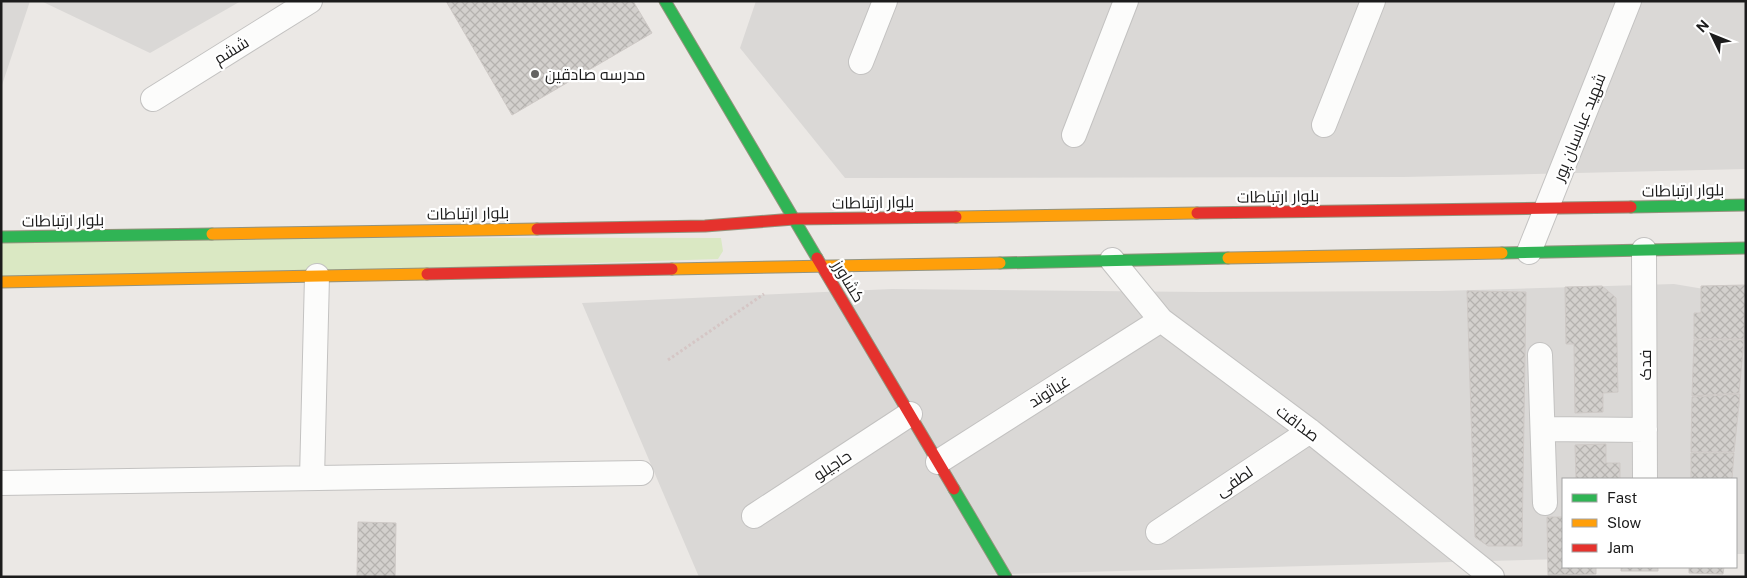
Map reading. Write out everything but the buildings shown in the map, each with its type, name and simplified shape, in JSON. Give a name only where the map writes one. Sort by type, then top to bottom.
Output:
[{"type":"street","name":"ششم","points":[[153,99],[310,1]]},
{"type":"street","name":"کشاورز","points":[[664,1],[1006,577]]},
{"type":"street","points":[[861,62],[885,1]]},
{"type":"street","points":[[1074,135],[1126,1]]},
{"type":"street","points":[[1324,124],[1372,1]]},
{"type":"street","name":"شهید عباسبان پور","points":[[1529,252],[1629,1]]},
{"type":"street","name":"بلوار ارتباطات","points":[[1,237],[705,226],[794,220],[1746,205]]},
{"type":"street","points":[[1,282],[1746,248]]},
{"type":"street","name":"فدک","points":[[1644,250],[1646,478]]},
{"type":"street","name":"صداقت","points":[[1112,260],[1161,320],[1310,431],[1492,577]]},
{"type":"street","points":[[312,478],[317,276]]},
{"type":"street","name":"غیاثوند","points":[[938,462],[1161,320]]},
{"type":"street","points":[[1540,355],[1545,503]]},
{"type":"street","name":"حاجیلو","points":[[754,516],[910,414]]},
{"type":"street","points":[[1543,429],[1645,430]]},
{"type":"street","name":"لطفی","points":[[1158,532],[1310,431]]},
{"type":"street","points":[[1,483],[641,473]]},
{"type":"path","points":[[668,360],[772,288]]},
{"type":"shaded area","points":[[1,1],[30,1],[1,88]]},
{"type":"shaded area","points":[[41,1],[241,1],[150,53]]},
{"type":"shaded area","points":[[756,1],[1746,1],[1746,169],[1404,177],[845,178],[740,48]]},
{"type":"shaded area","points":[[1674,284],[1746,296],[1746,554],[1737,554],[1737,478],[1562,478],[1562,559],[898,577],[699,577],[582,303],[892,289],[1201,292],[1439,291]]},
{"type":"green space","points":[[1,237],[721,238],[723,251],[718,259],[1,282]]},
{"type":"traffic: fast","points":[[665,1],[817,258]]},
{"type":"traffic: fast","points":[[1631,207],[1746,205]]},
{"type":"traffic: fast","points":[[1,237],[212,234]]},
{"type":"traffic: fast","points":[[1502,253],[1746,248]]},
{"type":"traffic: fast","points":[[1000,263],[1228,258]]},
{"type":"traffic: fast","points":[[954,489],[1006,577]]},
{"type":"traffic: slow","points":[[956,217],[1197,213]]},
{"type":"traffic: slow","points":[[212,234],[537,229]]},
{"type":"traffic: slow","points":[[1228,258],[1502,253]]},
{"type":"traffic: slow","points":[[672,269],[1000,263]]},
{"type":"traffic: slow","points":[[1,282],[427,274]]},
{"type":"traffic: jam","points":[[1197,213],[1631,207]]},
{"type":"traffic: jam","points":[[537,229],[705,226],[794,219],[956,217]]},
{"type":"traffic: jam","points":[[817,258],[954,489]]},
{"type":"traffic: jam","points":[[427,274],[672,269]]},
{"type":"place","name":"مدرسه صادقین","points":[[535,74]]}]
